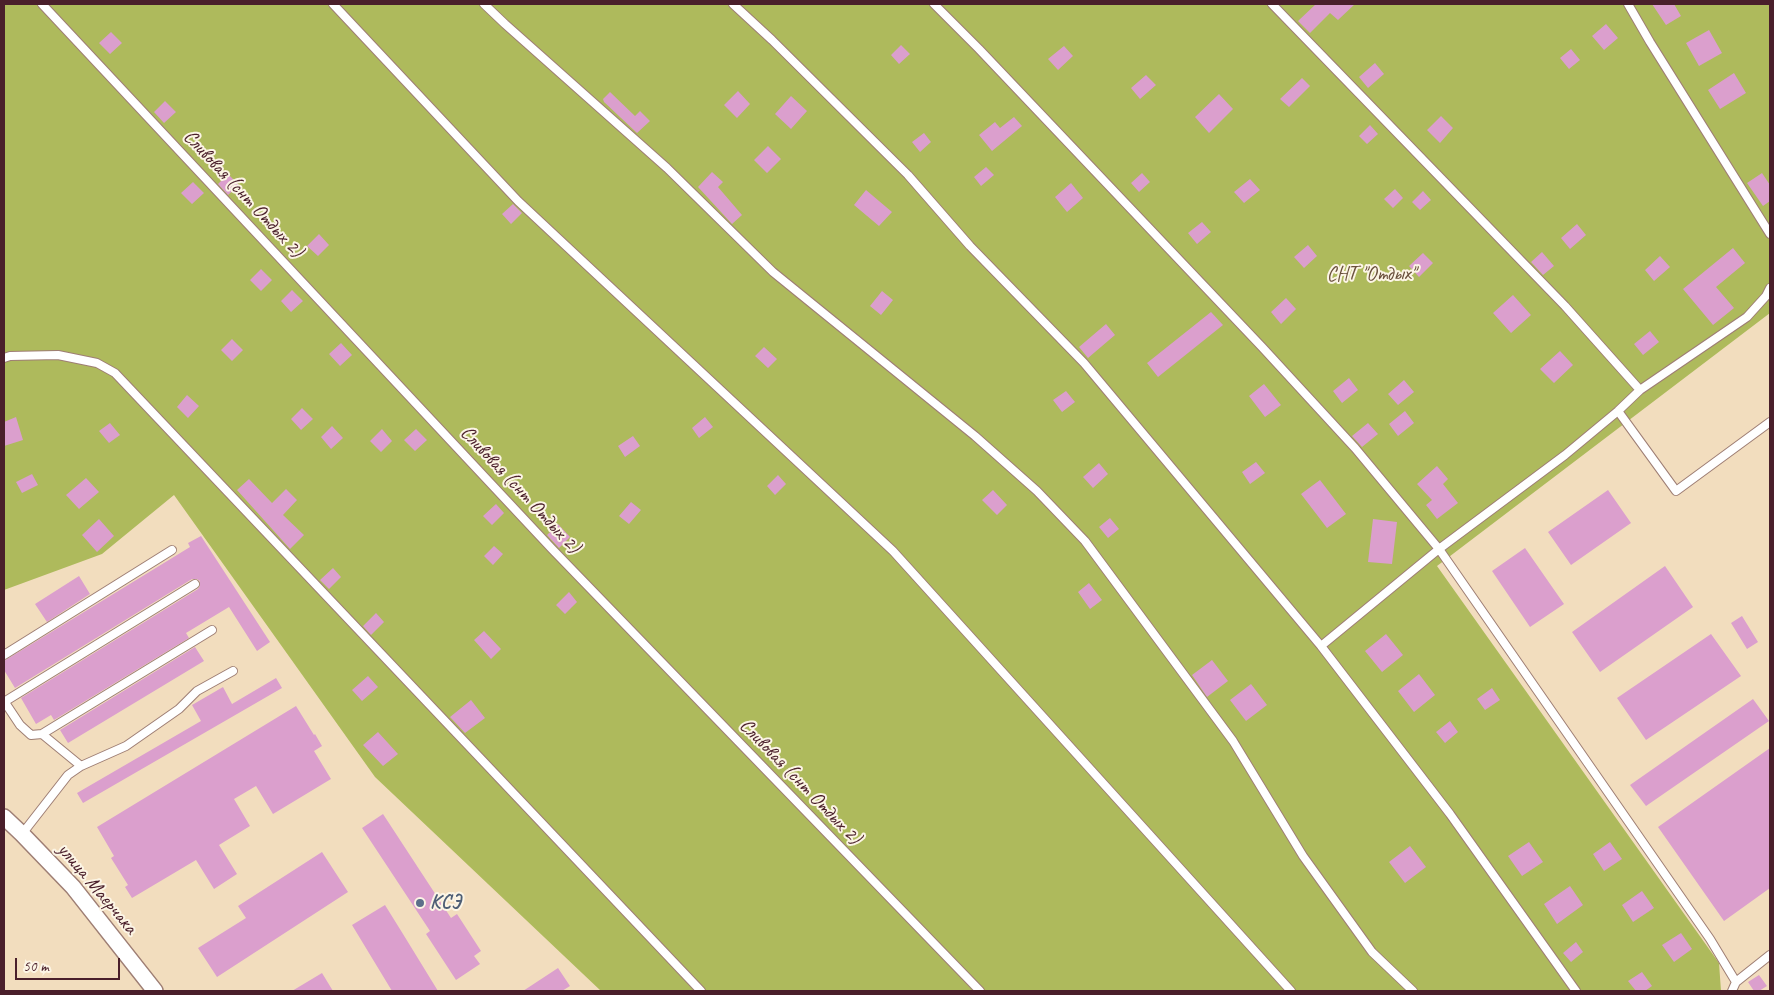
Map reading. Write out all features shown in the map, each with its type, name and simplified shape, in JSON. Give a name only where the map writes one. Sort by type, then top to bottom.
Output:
[{"type":"street","name":"улица Маерчака","points":[[4,818],[73,887],[150,990]]},
{"type":"lane","name":"Сливовая (снт Отдых 2)","points":[[42,4],[559,556],[980,991]]},
{"type":"lane","points":[[333,4],[518,201],[893,551],[1291,991]]},
{"type":"lane","points":[[484,4],[667,168],[773,272],[975,436],[1037,491],[1085,541],[1233,741],[1303,856],[1372,952],[1413,991]]},
{"type":"lane","points":[[733,4],[772,40],[908,175],[970,246],[1084,363],[1320,646],[1450,814],[1576,991]]},
{"type":"lane","points":[[934,4],[986,56],[1356,448],[1438,549],[1710,938],[1736,982]]},
{"type":"lane","points":[[1272,4],[1564,306],[1640,390]]},
{"type":"lane","points":[[1628,4],[1770,234]]},
{"type":"lane","points":[[1320,646],[1438,549],[1566,455],[1640,390],[1747,317],[1766,296],[1770,288]]},
{"type":"lane","points":[[4,358],[10,356],[58,356],[97,363],[115,373],[701,991]]},
{"type":"lane","points":[[1618,411],[1676,491],[1770,422]]},
{"type":"lane","points":[[4,654],[172,550]]},
{"type":"lane","points":[[195,584],[4,701],[20,725],[32,735],[42,734],[212,630]]},
{"type":"lane","points":[[22,834],[68,775],[81,766],[126,746],[179,709],[197,691],[233,670]]},
{"type":"lane","points":[[42,734],[81,766]]},
{"type":"lane","points":[[1732,991],[1736,982],[1770,955]]},
{"type":"green space","name":"СНТ \"Отдых\"","points":[[4,4],[1770,4],[1770,313],[1437,566],[1719,963],[1721,991],[601,991],[375,777],[174,495],[102,554],[4,590]]},
{"type":"building","points":[[1316,4],[1355,4],[1338,20],[1330,13],[1310,33],[1298,21]]},
{"type":"building","points":[[1652,4],[1674,4],[1681,16],[1666,25]]},
{"type":"building","points":[[1606,24],[1618,38],[1604,50],[1592,36]]},
{"type":"building","points":[[1709,30],[1722,53],[1699,66],[1686,43]]},
{"type":"building","points":[[111,32],[122,43],[110,54],[99,43]]},
{"type":"building","points":[[901,45],[910,54],[899,64],[891,55]]},
{"type":"building","points":[[1064,46],[1073,56],[1058,70],[1048,59]]},
{"type":"building","points":[[1571,49],[1580,60],[1569,69],[1560,58]]},
{"type":"building","points":[[1375,63],[1384,74],[1368,88],[1359,77]]},
{"type":"building","points":[[1734,73],[1746,93],[1720,109],[1708,90]]},
{"type":"building","points":[[1146,75],[1156,85],[1140,99],[1131,88]]},
{"type":"building","points":[[1302,78],[1310,86],[1289,107],[1280,99]]},
{"type":"building","points":[[738,91],[750,104],[737,118],[724,105]]},
{"type":"building","points":[[610,92],[635,116],[640,111],[650,121],[637,133],[604,102],[603,99]]},
{"type":"building","points":[[1219,94],[1233,109],[1209,133],[1195,117]]},
{"type":"building","points":[[791,96],[807,111],[791,129],[775,114]]},
{"type":"building","points":[[165,101],[176,112],[164,123],[154,112]]},
{"type":"building","points":[[1441,116],[1453,128],[1440,143],[1427,130]]},
{"type":"building","points":[[1014,117],[1022,126],[992,151],[979,135],[995,122],[1000,128]]},
{"type":"building","points":[[1370,125],[1378,134],[1367,144],[1359,136]]},
{"type":"building","points":[[924,133],[931,142],[920,152],[912,142]]},
{"type":"building","points":[[768,146],[781,159],[767,173],[754,160]]},
{"type":"building","points":[[986,167],[994,175],[981,186],[974,177]]},
{"type":"building","points":[[712,172],[723,182],[718,187],[742,215],[732,224],[698,187]]},
{"type":"building","points":[[1142,173],[1150,182],[1139,192],[1131,183]]},
{"type":"building","points":[[1762,173],[1770,185],[1770,201],[1763,206],[1747,183]]},
{"type":"building","points":[[228,174],[239,185],[228,195],[218,184]]},
{"type":"building","points":[[1250,179],[1260,190],[1244,203],[1234,192]]},
{"type":"building","points":[[193,182],[204,193],[192,204],[181,193]]},
{"type":"building","points":[[1071,183],[1083,198],[1067,212],[1055,197]]},
{"type":"building","points":[[1395,189],[1403,198],[1393,208],[1384,199]]},
{"type":"building","points":[[866,190],[892,212],[879,226],[854,205]]},
{"type":"building","points":[[1423,191],[1431,200],[1420,210],[1412,202]]},
{"type":"building","points":[[513,204],[522,213],[511,224],[502,214]]},
{"type":"building","points":[[1202,222],[1211,232],[1197,244],[1188,233]]},
{"type":"building","points":[[1577,224],[1586,235],[1570,249],[1561,238]]},
{"type":"building","points":[[319,234],[329,245],[318,256],[307,246]]},
{"type":"building","points":[[1308,245],[1317,256],[1304,268],[1294,257]]},
{"type":"building","points":[[1733,248],[1745,263],[1716,287],[1734,308],[1713,325],[1683,289]]},
{"type":"building","points":[[1542,252],[1554,266],[1543,275],[1531,262]]},
{"type":"building","points":[[1423,253],[1433,263],[1419,277],[1409,266]]},
{"type":"building","points":[[1660,256],[1670,267],[1654,281],[1645,270]]},
{"type":"building","points":[[261,269],[272,280],[261,291],[250,280]]},
{"type":"building","points":[[292,290],[303,301],[291,312],[281,301]]},
{"type":"building","points":[[882,291],[893,300],[881,315],[870,306]]},
{"type":"building","points":[[1513,295],[1531,315],[1511,333],[1493,313]]},
{"type":"building","points":[[1286,298],[1296,309],[1281,324],[1271,312]]},
{"type":"building","points":[[1211,312],[1223,325],[1158,377],[1147,363]]},
{"type":"building","points":[[1106,324],[1115,335],[1088,358],[1079,347]]},
{"type":"building","points":[[1650,331],[1659,342],[1643,355],[1634,344]]},
{"type":"building","points":[[232,339],[243,350],[232,361],[221,350]]},
{"type":"building","points":[[341,343],[352,355],[340,366],[329,354]]},
{"type":"building","points":[[764,347],[777,359],[768,368],[755,356]]},
{"type":"building","points":[[1560,351],[1573,365],[1554,383],[1540,369]]},
{"type":"building","points":[[1349,378],[1358,390],[1342,403],[1333,391]]},
{"type":"building","points":[[1404,380],[1414,392],[1398,405],[1388,394]]},
{"type":"building","points":[[1264,384],[1281,405],[1265,417],[1249,396]]},
{"type":"building","points":[[1066,391],[1075,402],[1062,412],[1053,400]]},
{"type":"building","points":[[187,395],[199,406],[188,418],[177,407]]},
{"type":"building","points":[[302,408],[313,419],[301,430],[291,419]]},
{"type":"building","points":[[1405,411],[1414,423],[1398,436],[1389,424]]},
{"type":"building","points":[[16,417],[23,440],[4,446],[4,422]]},
{"type":"building","points":[[705,417],[713,427],[699,438],[692,428]]},
{"type":"building","points":[[110,423],[120,435],[109,443],[99,431]]},
{"type":"building","points":[[1368,423],[1378,434],[1362,447],[1352,436]]},
{"type":"building","points":[[332,426],[343,438],[331,449],[321,437]]},
{"type":"building","points":[[382,429],[392,441],[381,452],[370,441]]},
{"type":"building","points":[[416,429],[427,440],[415,451],[404,440]]},
{"type":"building","points":[[633,436],[640,446],[625,457],[618,446]]},
{"type":"building","points":[[1256,462],[1265,473],[1250,484],[1242,472]]},
{"type":"building","points":[[1099,463],[1108,474],[1093,488],[1083,477]]},
{"type":"building","points":[[1437,466],[1448,479],[1443,484],[1458,503],[1437,519],[1426,505],[1432,500],[1417,484]]},
{"type":"building","points":[[32,474],[38,485],[22,493],[16,482]]},
{"type":"building","points":[[778,475],[786,484],[775,495],[767,486]]},
{"type":"building","points":[[86,478],[99,492],[79,509],[66,495]]},
{"type":"building","points":[[249,479],[272,503],[286,489],[297,500],[283,515],[304,535],[290,549],[237,490]]},
{"type":"building","points":[[1320,480],[1346,514],[1327,528],[1301,494]]},
{"type":"building","points":[[993,490],[1007,505],[997,515],[982,500]]},
{"type":"building","points":[[1608,490],[1631,523],[1571,565],[1548,532]]},
{"type":"building","points":[[631,502],[641,510],[629,524],[619,516]]},
{"type":"building","points":[[496,504],[504,513],[492,525],[483,516]]},
{"type":"building","points":[[1110,518],[1119,529],[1108,538],[1099,527]]},
{"type":"building","points":[[99,519],[114,536],[97,552],[82,535]]},
{"type":"building","points":[[1373,519],[1397,522],[1392,564],[1368,562]]},
{"type":"building","points":[[558,524],[570,537],[559,548],[547,535]]},
{"type":"building","points":[[201,536],[270,642],[257,651],[229,607],[186,633],[189,638],[54,720],[51,715],[36,724],[21,698],[198,589],[200,581],[192,579],[15,688],[4,670],[4,661],[190,547],[188,543]]},
{"type":"building","points":[[494,546],[503,554],[493,565],[484,556]]},
{"type":"building","points":[[1525,548],[1564,604],[1530,627],[1492,571]]},
{"type":"building","points":[[1665,566],[1693,607],[1600,672],[1572,632]]},
{"type":"building","points":[[333,568],[341,577],[329,589],[320,580]]},
{"type":"building","points":[[79,576],[90,594],[47,622],[35,604]]},
{"type":"building","points":[[1089,583],[1102,600],[1090,609],[1078,592]]},
{"type":"building","points":[[569,592],[577,602],[565,614],[556,605]]},
{"type":"building","points":[[376,613],[384,622],[371,635],[363,626]]},
{"type":"building","points":[[1742,616],[1758,642],[1747,649],[1731,623]]},
{"type":"building","points":[[484,631],[501,649],[491,659],[474,640]]},
{"type":"building","points":[[1386,634],[1403,655],[1382,672],[1365,651]]},
{"type":"building","points":[[1711,634],[1741,676],[1646,740],[1617,698]]},
{"type":"building","points":[[195,647],[204,661],[68,743],[60,730]]},
{"type":"building","points":[[1212,660],[1228,681],[1207,697],[1192,675]]},
{"type":"building","points":[[1419,674],[1435,695],[1414,712],[1398,691]]},
{"type":"building","points":[[368,676],[378,687],[362,701],[352,690]]},
{"type":"building","points":[[276,678],[282,688],[83,803],[77,793],[201,721],[192,705],[223,687],[232,704]]},
{"type":"building","points":[[1251,684],[1267,705],[1246,721],[1230,700]]},
{"type":"building","points":[[1492,688],[1500,700],[1485,710],[1477,699]]},
{"type":"building","points":[[1753,699],[1769,721],[1646,806],[1630,785]]},
{"type":"building","points":[[471,700],[485,718],[465,733],[450,717]]},
{"type":"building","points":[[296,706],[322,746],[314,751],[331,779],[273,814],[256,786],[234,799],[250,826],[219,845],[237,874],[214,889],[196,860],[132,898],[125,887],[128,885],[111,858],[114,856],[97,827]]},
{"type":"building","points":[[1450,721],[1458,732],[1445,743],[1436,732]]},
{"type":"building","points":[[378,732],[398,754],[383,766],[363,745]]},
{"type":"building","points":[[1770,748],[1770,888],[1724,921],[1658,827]]},
{"type":"building","points":[[383,814],[451,918],[457,914],[481,951],[474,956],[480,964],[456,980],[426,934],[430,931],[362,828]]},
{"type":"building","points":[[1529,842],[1543,862],[1522,876],[1508,856]]},
{"type":"building","points":[[1610,842],[1622,859],[1604,871],[1593,854]]},
{"type":"building","points":[[1410,846],[1426,867],[1405,883],[1389,862]]},
{"type":"building","points":[[322,852],[348,892],[217,977],[198,948],[246,918],[238,906]]},
{"type":"building","points":[[1570,886],[1583,905],[1557,924],[1544,904]]},
{"type":"building","points":[[1642,891],[1654,908],[1633,922],[1622,905]]},
{"type":"building","points":[[385,905],[438,991],[392,991],[352,925]]},
{"type":"building","points":[[1681,933],[1692,949],[1674,962],[1662,945]]},
{"type":"building","points":[[1576,942],[1583,952],[1571,962],[1563,953]]},
{"type":"building","points":[[558,968],[570,986],[562,991],[523,991]]},
{"type":"building","points":[[1642,972],[1652,986],[1645,991],[1636,991],[1628,981]]},
{"type":"building","points":[[322,973],[333,991],[292,991]]},
{"type":"building","points":[[1759,975],[1767,986],[1759,991],[1754,991],[1748,982]]},
{"type":"place","name":"КСЭ","points":[[420,903]]}]
